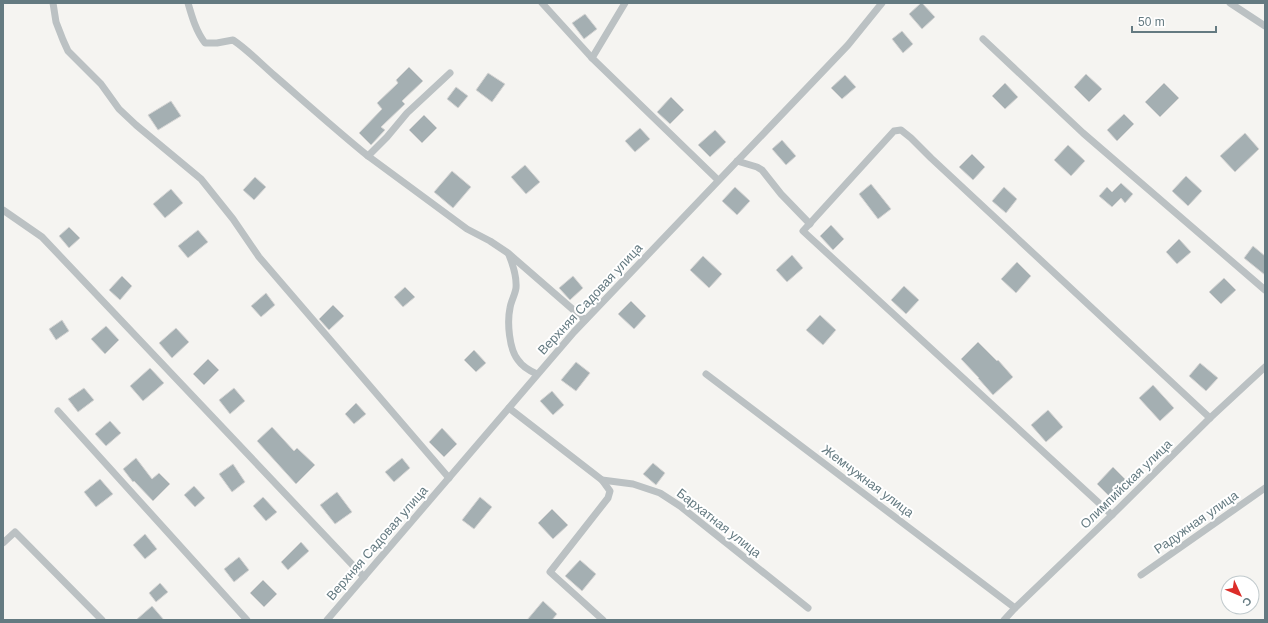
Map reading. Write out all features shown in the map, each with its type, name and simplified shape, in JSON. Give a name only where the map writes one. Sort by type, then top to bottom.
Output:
[{"type":"street","points":[[54,3],[56,22],[68,51],[101,84],[130,120],[201,179],[234,219],[259,257],[449,478]]},
{"type":"street","points":[[188,3],[200,36],[205,43],[217,43],[233,40],[242,45],[276,77],[368,156],[467,229],[490,241],[508,253],[585,320]]},
{"type":"street","points":[[542,3],[592,58],[718,180]]},
{"type":"street","points":[[592,58],[625,3]]},
{"type":"street","name":"Верхняя Садовая улица","points":[[326,620],[585,320],[848,45],[882,3]]},
{"type":"street","points":[[1230,3],[1265,26]]},
{"type":"street","points":[[983,39],[1083,133],[1265,290]]},
{"type":"street","points":[[368,156],[387,137],[407,113],[450,73]]},
{"type":"street","points":[[1112,515],[803,231],[894,131],[901,130],[911,138],[1210,418]]},
{"type":"street","points":[[737,161],[762,170],[781,194],[810,224]]},
{"type":"street","points":[[3,210],[42,237],[364,577]]},
{"type":"street","points":[[508,253],[515,275],[516,288],[510,308],[510,338],[517,360],[527,369],[537,374]]},
{"type":"street","name":"Олимпийская улица","points":[[1004,620],[1210,418],[1265,367]]},
{"type":"street","name":"Жемчужная улица","points":[[706,374],[1015,608]]},
{"type":"street","points":[[509,408],[602,480],[610,491],[608,498],[550,572],[603,620]]},
{"type":"street","points":[[58,411],[247,620]]},
{"type":"street","name":"Бархатная улица","points":[[602,480],[633,484],[660,493],[680,506],[808,608]]},
{"type":"street","name":"Радужная улица","points":[[1141,575],[1265,488]]},
{"type":"street","points":[[3,543],[15,532],[102,620]]},
{"type":"building","points":[[921,3],[935,17],[922,29],[909,14]]},
{"type":"building","points":[[585,14],[597,29],[584,39],[572,23]]},
{"type":"building","points":[[902,31],[913,44],[903,53],[892,39]]},
{"type":"building","points":[[409,67],[423,81],[402,101],[405,104],[381,127],[385,130],[371,145],[359,133],[382,109],[377,103],[398,83],[396,80]]},
{"type":"building","points":[[488,73],[505,84],[492,102],[476,90]]},
{"type":"building","points":[[1086,74],[1102,89],[1089,102],[1074,87]]},
{"type":"building","points":[[845,75],[856,87],[842,99],[831,88]]},
{"type":"building","points":[[1005,83],[1018,97],[1005,109],[992,96]]},
{"type":"building","points":[[1164,83],[1179,98],[1160,117],[1145,102]]},
{"type":"building","points":[[456,87],[468,96],[458,108],[447,99]]},
{"type":"building","points":[[671,97],[684,110],[670,124],[657,112]]},
{"type":"building","points":[[171,101],[181,116],[158,130],[148,115]]},
{"type":"building","points":[[1124,114],[1134,124],[1117,141],[1107,130]]},
{"type":"building","points":[[424,115],[437,128],[422,143],[409,130]]},
{"type":"building","points":[[640,128],[650,139],[635,152],[625,141]]},
{"type":"building","points":[[715,130],[726,142],[710,157],[698,145]]},
{"type":"building","points":[[1245,133],[1259,149],[1235,172],[1220,156]]},
{"type":"building","points":[[782,140],[796,156],[786,165],[772,149]]},
{"type":"building","points":[[1068,145],[1085,161],[1071,176],[1054,160]]},
{"type":"building","points":[[972,154],[985,167],[973,180],[959,167]]},
{"type":"building","points":[[525,165],[540,182],[526,194],[511,177]]},
{"type":"building","points":[[452,171],[471,187],[453,208],[434,192]]},
{"type":"building","points":[[1186,176],[1202,191],[1188,206],[1172,191]]},
{"type":"building","points":[[255,177],[266,187],[254,200],[243,190]]},
{"type":"building","points":[[1121,183],[1133,194],[1125,203],[1121,198],[1112,207],[1099,196],[1107,187],[1112,192]]},
{"type":"building","points":[[871,184],[891,209],[878,219],[859,194]]},
{"type":"building","points":[[735,187],[750,201],[737,215],[722,201]]},
{"type":"building","points":[[1004,187],[1017,199],[1006,213],[992,201]]},
{"type":"building","points":[[171,189],[183,203],[165,218],[153,204]]},
{"type":"building","points":[[831,225],[844,239],[833,250],[820,236]]},
{"type":"building","points":[[69,227],[80,238],[69,248],[59,236]]},
{"type":"building","points":[[198,230],[208,242],[188,258],[178,246]]},
{"type":"building","points":[[1179,239],[1191,252],[1177,264],[1166,252]]},
{"type":"building","points":[[1253,246],[1265,256],[1265,275],[1244,258]]},
{"type":"building","points":[[792,255],[803,268],[787,282],[776,270]]},
{"type":"building","points":[[703,256],[722,274],[709,288],[690,270]]},
{"type":"building","points":[[1017,262],[1031,276],[1016,293],[1001,279]]},
{"type":"building","points":[[122,276],[132,286],[120,300],[109,290]]},
{"type":"building","points":[[573,276],[583,288],[570,300],[559,288]]},
{"type":"building","points":[[1224,278],[1236,290],[1221,304],[1209,292]]},
{"type":"building","points":[[904,286],[919,300],[906,314],[891,300]]},
{"type":"building","points":[[405,287],[415,297],[403,307],[394,297]]},
{"type":"building","points":[[266,293],[275,305],[261,317],[251,306]]},
{"type":"building","points":[[631,301],[646,316],[634,329],[618,314]]},
{"type":"building","points":[[333,305],[344,316],[329,330],[319,319]]},
{"type":"building","points":[[820,315],[836,330],[823,345],[806,330]]},
{"type":"building","points":[[62,320],[69,331],[56,340],[49,329]]},
{"type":"building","points":[[106,326],[119,340],[105,354],[91,339]]},
{"type":"building","points":[[176,328],[189,342],[172,358],[159,343]]},
{"type":"building","points":[[978,342],[997,361],[998,360],[1013,377],[993,395],[961,359]]},
{"type":"building","points":[[474,350],[486,363],[476,372],[464,360]]},
{"type":"building","points":[[208,359],[219,370],[204,385],[193,374]]},
{"type":"building","points":[[576,362],[590,373],[576,391],[561,380]]},
{"type":"building","points":[[1200,363],[1218,378],[1206,391],[1189,376]]},
{"type":"building","points":[[150,368],[164,383],[143,401],[130,386]]},
{"type":"building","points":[[1153,385],[1174,408],[1160,421],[1139,398]]},
{"type":"building","points":[[84,388],[94,400],[78,412],[68,399]]},
{"type":"building","points":[[234,388],[245,401],[230,414],[219,400]]},
{"type":"building","points":[[552,391],[564,405],[553,415],[540,401]]},
{"type":"building","points":[[356,403],[366,414],[354,424],[345,414]]},
{"type":"building","points":[[1048,410],[1063,427],[1046,442],[1031,425]]},
{"type":"building","points":[[110,421],[121,433],[106,446],[95,434]]},
{"type":"building","points":[[272,427],[294,451],[297,448],[315,465],[296,484],[257,441]]},
{"type":"building","points":[[442,428],[457,444],[444,457],[429,442]]},
{"type":"building","points":[[136,458],[152,479],[159,473],[170,484],[153,501],[134,481],[133,482],[123,469]]},
{"type":"building","points":[[402,458],[410,468],[394,482],[385,472]]},
{"type":"building","points":[[653,463],[665,473],[656,485],[643,474]]},
{"type":"building","points":[[233,464],[245,482],[232,492],[219,474]]},
{"type":"building","points":[[1113,467],[1126,480],[1109,496],[1097,484]]},
{"type":"building","points":[[100,479],[113,494],[96,507],[84,492]]},
{"type":"building","points":[[194,486],[205,498],[195,507],[184,495]]},
{"type":"building","points":[[337,492],[352,512],[335,524],[320,505]]},
{"type":"building","points":[[263,497],[277,512],[266,521],[253,506]]},
{"type":"building","points":[[480,497],[492,507],[474,529],[462,520]]},
{"type":"building","points":[[552,509],[568,525],[553,539],[538,523]]},
{"type":"building","points":[[145,534],[157,549],[145,559],[133,545]]},
{"type":"building","points":[[301,542],[309,551],[288,570],[281,562]]},
{"type":"building","points":[[239,557],[249,570],[234,582],[224,569]]},
{"type":"building","points":[[580,560],[596,574],[582,591],[565,576]]},
{"type":"building","points":[[263,580],[277,594],[264,607],[250,593]]},
{"type":"building","points":[[160,583],[168,592],[156,602],[149,593]]},
{"type":"building","points":[[543,601],[557,614],[552,620],[527,620]]},
{"type":"building","points":[[152,606],[164,620],[136,620]]}]
